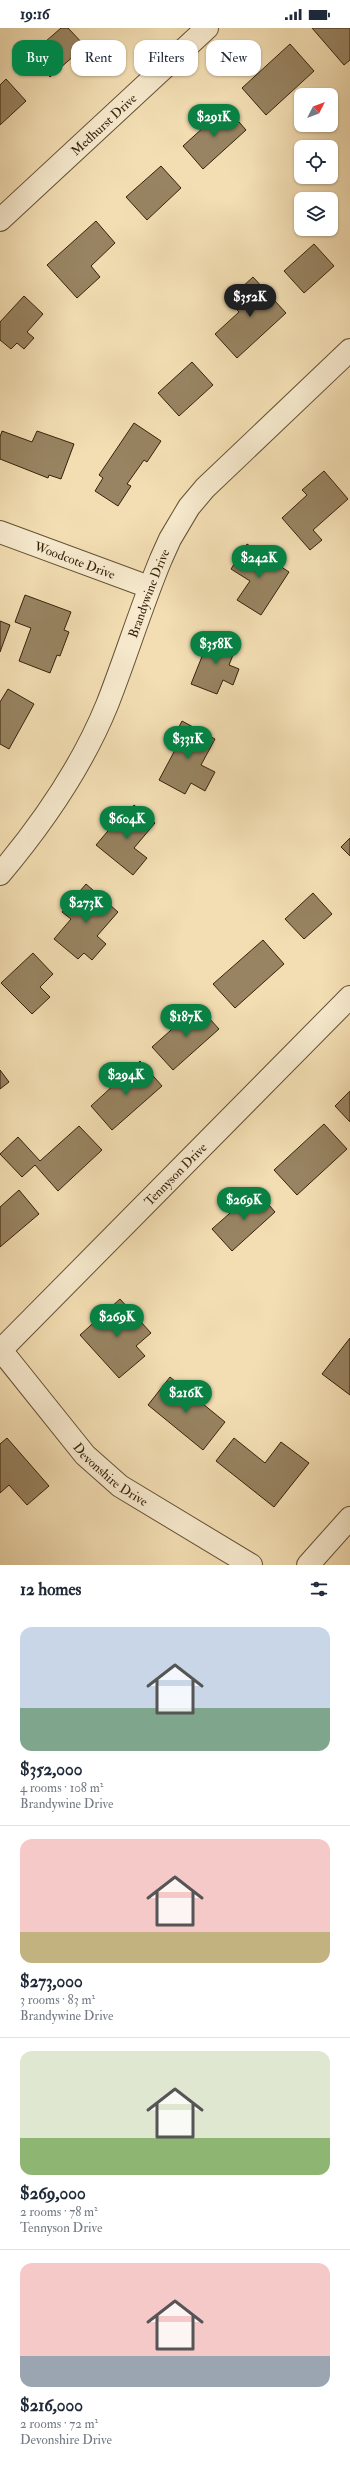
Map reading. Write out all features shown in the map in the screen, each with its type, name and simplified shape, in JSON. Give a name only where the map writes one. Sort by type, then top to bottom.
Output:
[{"type":"street","name":"Medhurst Drive","points":[[0,220],[207,28]]},
{"type":"street","name":"Brandywine Drive","points":[[0,874],[45,816],[88,745],[106,706],[149,587],[170,539],[189,507],[205,488],[350,350]]},
{"type":"street","name":"Woodcote Drive","points":[[0,532],[149,587]]},
{"type":"street","name":"Tennyson Drive","points":[[0,1350],[350,997]]},
{"type":"street","name":"Devonshire Drive","points":[[0,1350],[85,1455],[120,1486],[251,1565]]},
{"type":"street","points":[[308,1565],[350,1518]]},
{"type":"building","points":[[61,28],[68,28],[79,40],[71,40],[71,58],[63,65],[63,40],[47,40]]},
{"type":"building","points":[[312,28],[350,28],[350,60],[344,65]]},
{"type":"building","points":[[290,44],[314,71],[266,115],[242,88],[255,76],[261,76],[261,71]]},
{"type":"building","points":[[6,79],[26,101],[0,125],[0,85]]},
{"type":"building","points":[[226,107],[246,130],[203,169],[183,146]]},
{"type":"building","points":[[161,166],[181,188],[147,220],[126,197]]},
{"type":"building","points":[[96,221],[115,243],[91,266],[100,277],[77,298],[47,265]]},
{"type":"building","points":[[314,244],[334,266],[304,293],[284,271]]},
{"type":"building","points":[[253,277],[286,313],[237,358],[215,334],[239,312],[228,300]]},
{"type":"building","points":[[24,296],[43,314],[27,332],[34,338],[24,349],[17,343],[11,349],[0,340],[0,322]]},
{"type":"building","points":[[192,362],[213,385],[179,416],[158,393]]},
{"type":"building","points":[[134,423],[161,441],[147,462],[144,460],[127,484],[131,486],[118,506],[95,491],[103,478],[99,475]]},
{"type":"building","points":[[2,431],[32,442],[37,431],[74,444],[61,479],[49,475],[48,478],[0,459],[0,437]]},
{"type":"building","points":[[324,471],[348,499],[313,530],[322,540],[310,550],[282,518],[307,495],[302,490]]},
{"type":"building","points":[[247,544],[289,572],[261,615],[237,600],[250,581],[231,569]]},
{"type":"building","points":[[25,595],[71,612],[64,630],[69,632],[60,656],[57,655],[50,673],[19,661],[31,628],[15,622]]},
{"type":"building","points":[[0,621],[10,625],[0,652]]},
{"type":"building","points":[[211,634],[237,645],[229,665],[239,669],[233,685],[223,680],[217,694],[191,684]]},
{"type":"building","points":[[8,689],[34,704],[9,749],[0,744],[0,702]]},
{"type":"building","points":[[182,721],[215,739],[201,765],[215,772],[205,791],[191,783],[185,794],[159,780],[175,750],[169,747]]},
{"type":"building","points":[[134,805],[155,823],[134,848],[147,858],[133,875],[96,845],[113,825],[116,827]]},
{"type":"building","points":[[350,838],[350,856],[341,847]]},
{"type":"building","points":[[86,884],[118,912],[97,936],[106,944],[92,960],[84,953],[78,959],[54,939],[71,919],[62,912]]},
{"type":"building","points":[[313,893],[332,914],[304,939],[285,919]]},
{"type":"building","points":[[263,940],[284,964],[235,1008],[213,984]]},
{"type":"building","points":[[33,953],[53,974],[40,987],[50,997],[32,1014],[1,983]]},
{"type":"building","points":[[198,1006],[219,1029],[173,1070],[152,1047]]},
{"type":"building","points":[[140,1061],[162,1086],[112,1130],[91,1106]]},
{"type":"building","points":[[0,1070],[9,1082],[0,1089]]},
{"type":"building","points":[[350,1091],[350,1122],[335,1106]]},
{"type":"building","points":[[324,1124],[347,1149],[297,1195],[274,1170]]},
{"type":"building","points":[[79,1126],[102,1150],[58,1191],[35,1165],[22,1177],[0,1154],[18,1137],[40,1161]]},
{"type":"building","points":[[19,1190],[39,1214],[0,1247],[0,1207]]},
{"type":"building","points":[[256,1190],[275,1212],[232,1251],[212,1229]]},
{"type":"building","points":[[120,1299],[151,1333],[136,1346],[145,1356],[119,1378],[80,1335]]},
{"type":"building","points":[[350,1338],[350,1395],[322,1374]]},
{"type":"building","points":[[170,1377],[225,1422],[203,1450],[148,1405]]},
{"type":"building","points":[[7,1438],[49,1486],[27,1505],[9,1485],[0,1493],[0,1444]]},
{"type":"building","points":[[234,1438],[265,1463],[281,1442],[309,1463],[274,1507],[216,1461]]}]
